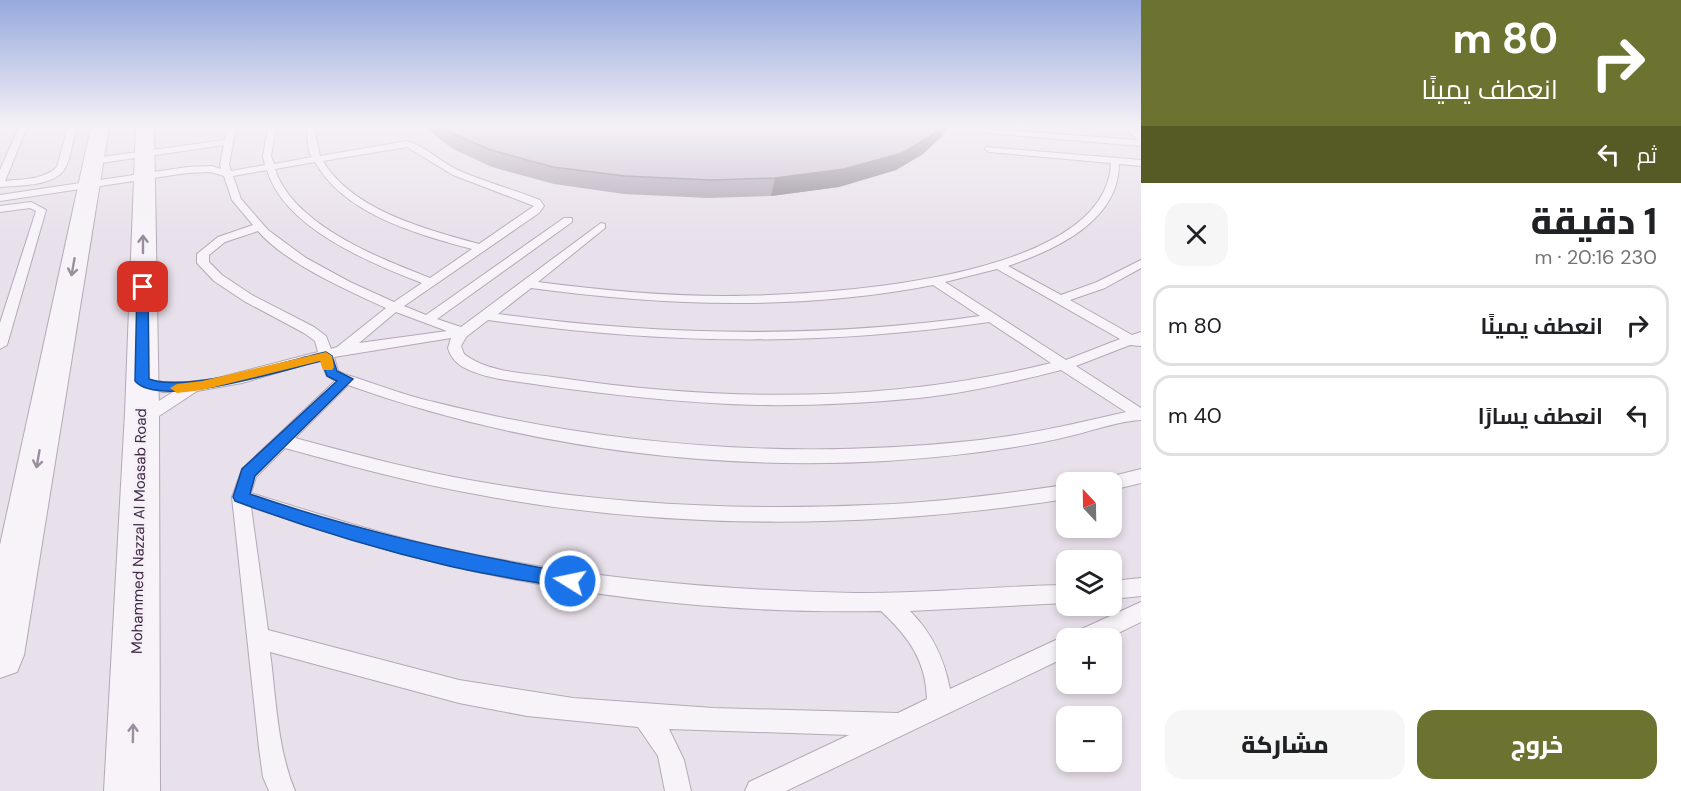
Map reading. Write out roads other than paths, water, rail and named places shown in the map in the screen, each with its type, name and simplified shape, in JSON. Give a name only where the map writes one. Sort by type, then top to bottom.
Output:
[{"type":"street","points":[[0,655],[29,513],[93,164]]},
{"type":"street","name":"Mohammed Nazzal Al Moasab Road","points":[[132,791],[142,420],[144,164]]},
{"type":"lane","points":[[8,164],[0,182],[42,178],[58,172],[62,164]]},
{"type":"lane","points":[[91,173],[114,164]]},
{"type":"lane","points":[[0,198],[91,173],[114,164]]},
{"type":"lane","points":[[180,164],[227,174],[293,164]]},
{"type":"lane","points":[[226,164],[227,174],[243,209],[259,227],[291,254],[335,281],[393,308],[463,332]]},
{"type":"lane","points":[[270,164],[279,186],[293,205],[325,231],[370,258],[430,282]]},
{"type":"lane","points":[[319,164],[337,184],[374,209],[427,232],[481,248]]},
{"type":"lane","points":[[342,350],[393,308],[535,211],[539,206],[537,202],[456,173],[442,164]]},
{"type":"lane","points":[[528,284],[629,296],[737,300],[842,294],[935,281],[998,265],[1056,241],[1094,214],[1112,187],[1115,178],[1115,164]]},
{"type":"lane","points":[[0,209],[31,205],[41,210],[0,345]]},
{"type":"lane","points":[[427,321],[568,220]]},
{"type":"lane","points":[[601,226],[488,316],[463,332],[457,339],[455,350],[461,361],[468,365],[582,386],[711,398],[798,399],[883,395],[962,386],[1064,364],[1138,341]]},
{"type":"lane","points":[[259,227],[229,236],[213,244],[203,254],[203,263],[219,278],[248,298],[321,339],[332,374],[442,410],[554,434],[677,450],[741,454],[806,456],[930,452],[1044,438],[1141,414]]},
{"type":"lane","points":[[1059,300],[1101,285],[1141,263]]},
{"type":"lane","points":[[998,265],[1138,341]]},
{"type":"lane","points":[[935,281],[1141,414]]},
{"type":"lane","points":[[488,316],[620,332],[763,338],[867,334],[992,318]]},
{"type":"lane","points":[[142,420],[169,400],[202,386],[326,356],[342,350],[463,332]]},
{"type":"lane","points":[[282,791],[276,777],[271,748],[241,497],[248,474],[346,379]]},
{"type":"lane","points":[[142,381],[168,388],[202,386]]},
{"type":"lane","points":[[283,441],[372,466],[474,488],[573,502],[676,511],[780,515],[883,512],[982,504],[1056,493]]},
{"type":"lane","points":[[1122,480],[1141,476]]},
{"type":"lane","points":[[241,497],[296,517],[452,559],[560,579],[695,596],[887,604],[950,603],[1056,595]]},
{"type":"lane","points":[[1122,589],[1141,586]]},
{"type":"lane","points":[[887,604],[912,627],[926,645],[938,675],[939,706]]},
{"type":"lane","points":[[1107,628],[1141,612]]},
{"type":"lane","points":[[258,638],[435,688],[526,704],[645,717],[900,725]]},
{"type":"lane","points":[[758,791],[1056,651]]},
{"type":"lane","points":[[645,717],[668,749],[678,791]]}]
